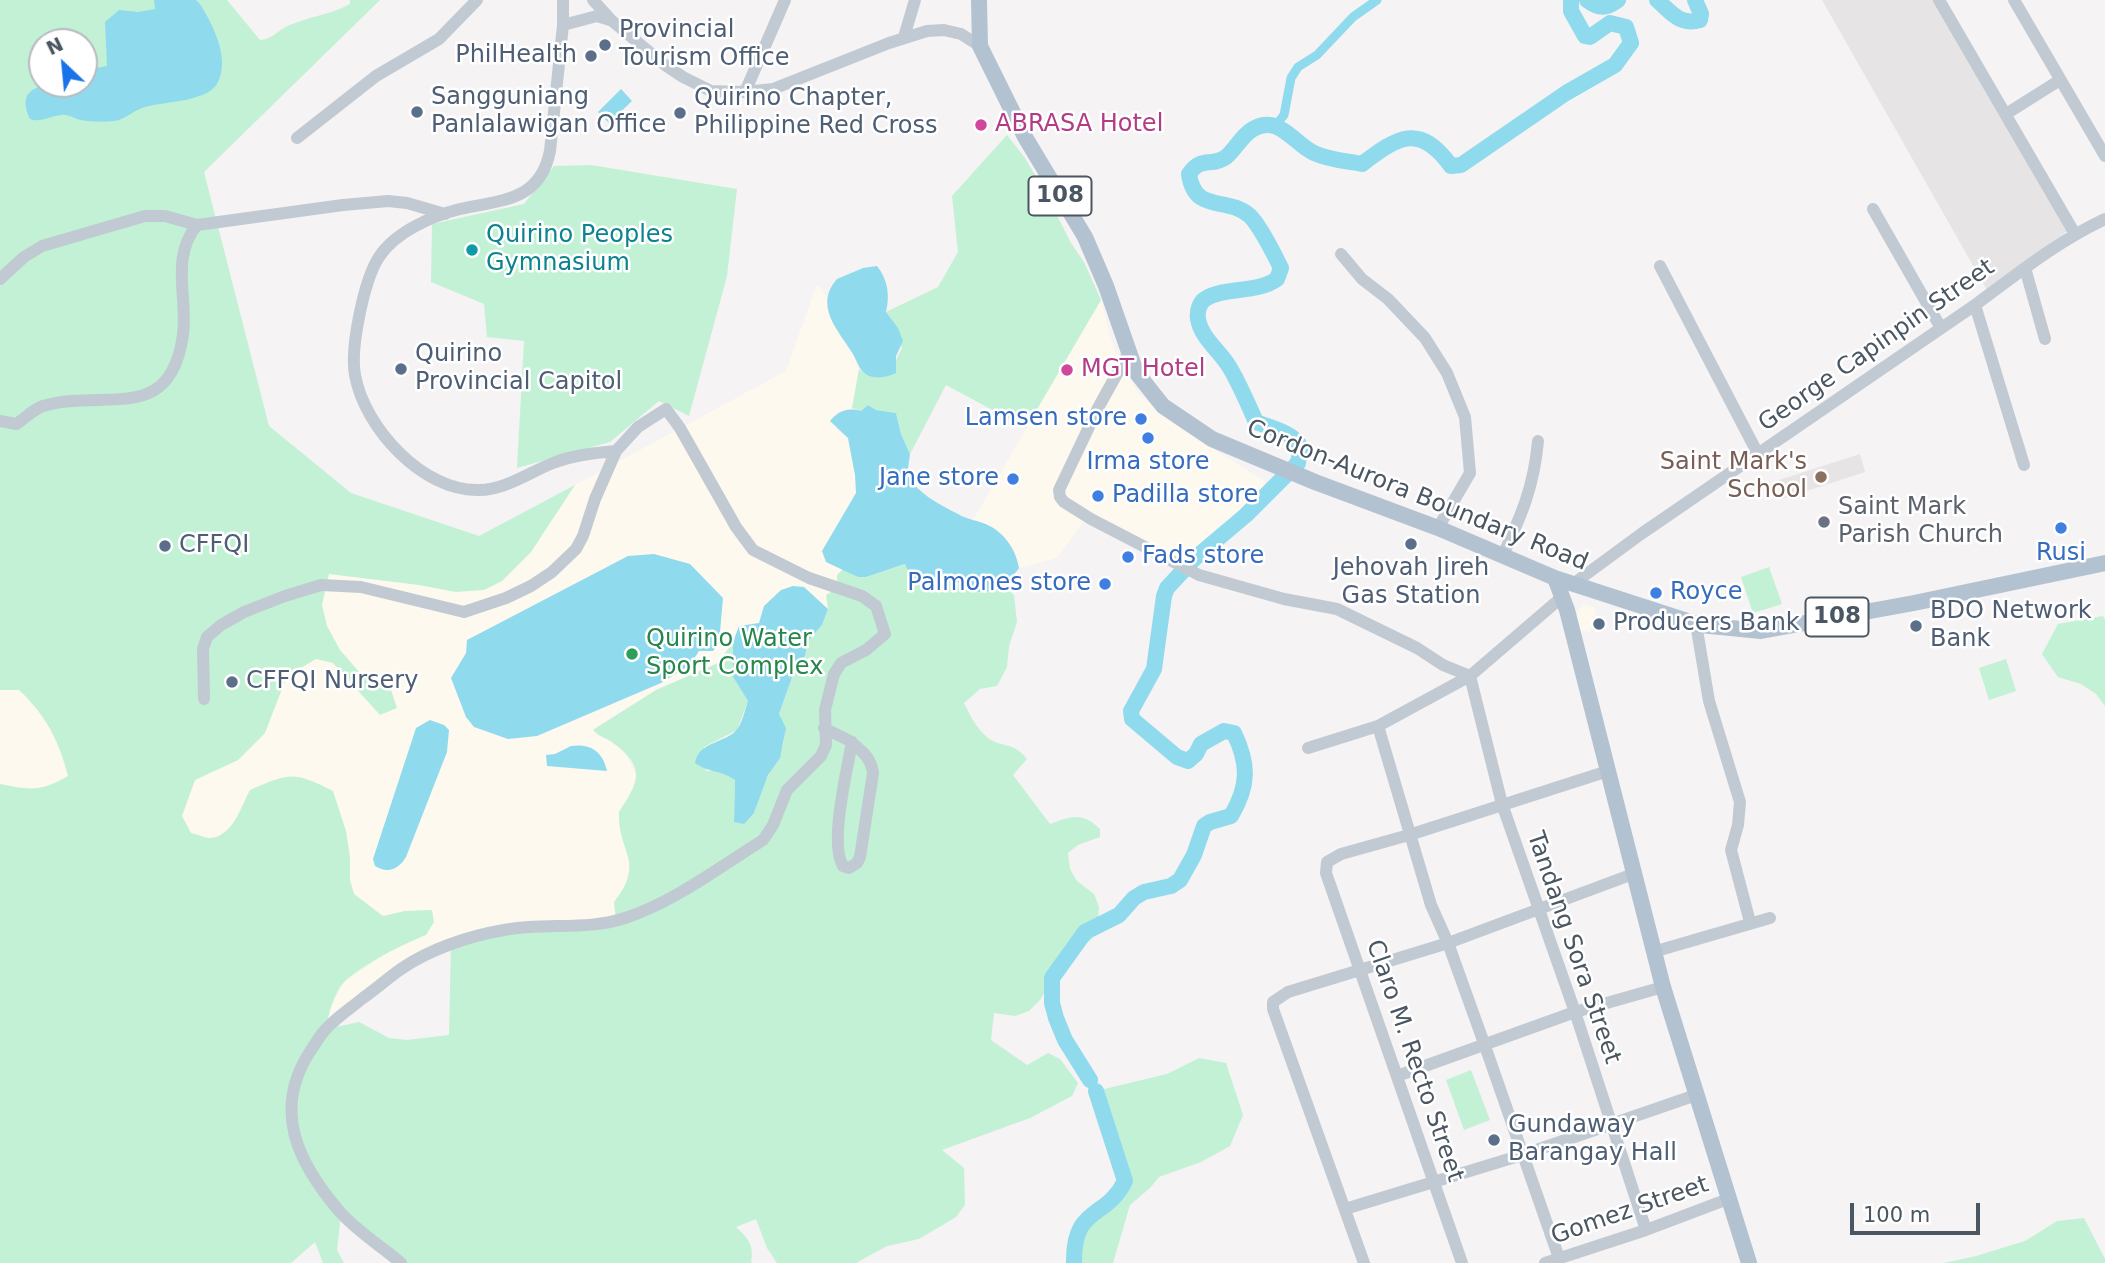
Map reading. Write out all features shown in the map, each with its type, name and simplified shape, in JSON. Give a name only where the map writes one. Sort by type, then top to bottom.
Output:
[{"type":"main road","name":"Cordon-Aurora Boundary Road","points":[[979,0],[980,46],[1025,137],[1085,237],[1106,286],[1136,372],[1163,406],[1212,439],[1315,482],[1438,528],[1555,578],[1696,624],[1736,630],[1761,631],[1914,603],[2105,563]]},
{"type":"main road","points":[[1555,578],[1608,771],[1653,952],[1749,1263]]},
{"type":"main road","points":[[1564,604],[1576,585]]},
{"type":"street","points":[[297,138],[376,76],[439,39],[477,0]]},
{"type":"street","points":[[563,0],[563,25],[550,151],[545,168],[526,191],[504,202],[445,214],[391,242],[378,258],[358,319],[354,351],[355,374],[364,400],[384,436],[418,470],[458,488],[480,490],[524,477],[571,456],[616,451]]},
{"type":"street","points":[[593,0],[611,20],[683,77],[711,91],[773,89],[904,37],[927,31],[944,30],[961,34],[980,46]]},
{"type":"street","points":[[745,92],[785,0]]},
{"type":"street","points":[[904,37],[915,0]]},
{"type":"street","points":[[1939,0],[2075,234]]},
{"type":"street","points":[[2014,0],[2105,156]]},
{"type":"street","points":[[563,25],[597,16],[611,20]]},
{"type":"street","points":[[2006,114],[2060,80]]},
{"type":"street","points":[[0,279],[24,257],[42,246],[145,216],[165,216],[197,225],[388,201],[407,203],[445,214]]},
{"type":"street","points":[[1873,209],[1941,328]]},
{"type":"street","name":"George Capinpin Street","points":[[1576,585],[2025,268],[2075,234],[2105,219]]},
{"type":"street","points":[[0,421],[16,424],[40,407],[56,403],[102,399],[133,400],[164,383],[173,372],[178,359],[183,331],[181,264],[185,243],[197,225]]},
{"type":"street","points":[[1341,254],[1362,279],[1388,299],[1425,338],[1447,373],[1465,417],[1470,473],[1438,528]]},
{"type":"street","points":[[1660,267],[1758,454]]},
{"type":"street","points":[[2025,268],[2045,339]]},
{"type":"street","points":[[1975,305],[2024,465]]},
{"type":"street","points":[[1129,352],[1098,408],[1059,494],[1064,502],[1091,519],[1199,575],[1284,599],[1336,609],[1417,648],[1443,665],[1470,676]]},
{"type":"street","points":[[204,699],[203,649],[207,637],[221,625],[244,612],[285,596],[321,585],[361,587],[464,612],[506,598],[531,586],[552,572],[576,549],[583,536],[594,499],[616,451],[638,427],[666,409],[752,550],[809,578],[862,596],[876,606],[886,634],[866,650],[841,663],[828,691],[824,710],[826,745],[821,756],[787,790],[773,825],[763,840],[651,909],[622,919],[504,930],[451,944],[402,968],[326,1029],[302,1065],[294,1085],[290,1112],[294,1133],[301,1154],[341,1213],[364,1235],[401,1263]]},
{"type":"street","points":[[1503,555],[1529,494],[1538,440]]},
{"type":"street","points":[[1308,748],[1378,726],[1470,676],[1564,604]]},
{"type":"street","points":[[1696,624],[1709,701],[1740,802],[1738,825],[1731,850],[1750,922]]},
{"type":"street","name":"Tandang Sora Street","points":[[1470,676],[1502,804],[1575,1012],[1646,1230]]},
{"type":"street","points":[[1378,726],[1431,905],[1448,943],[1559,1258]]},
{"type":"street","points":[[824,728],[852,742],[868,757],[873,773],[860,857],[849,868],[843,866],[837,853],[837,836],[852,742]]},
{"type":"street","points":[[1409,835],[1608,771]]},
{"type":"street","name":"Claro M. Recto Street","points":[[1409,835],[1334,856],[1327,862],[1326,873],[1462,1263]]},
{"type":"street","points":[[1364,1263],[1273,1009],[1276,999],[1288,992],[1448,943],[1633,874]]},
{"type":"street","points":[[1653,952],[1770,918]]},
{"type":"street","points":[[1397,1076],[1575,1012],[1663,986]]},
{"type":"street","points":[[1345,1209],[1522,1155],[1696,1095]]},
{"type":"street","name":"Gomez Street","points":[[1545,1263],[1646,1230],[1728,1199]]},
{"type":"shaded area","points":[[1822,0],[1933,0],[2069,230],[1987,290]]},
{"type":"shaded area","points":[[817,284],[827,297],[829,317],[859,369],[852,408],[836,413],[836,429],[848,438],[856,493],[822,551],[826,562],[843,569],[837,575],[837,588],[826,595],[828,609],[804,587],[765,606],[759,623],[739,627],[733,642],[718,663],[656,690],[593,729],[598,736],[609,740],[625,753],[635,771],[637,781],[628,801],[622,806],[623,841],[631,859],[624,890],[614,903],[616,920],[432,952],[326,1029],[328,1014],[343,983],[383,955],[426,935],[405,911],[383,916],[354,894],[343,821],[250,790],[232,826],[218,836],[208,838],[191,833],[182,816],[195,780],[238,760],[264,734],[287,676],[316,659],[333,663],[380,715],[390,687],[360,673],[340,650],[327,626],[322,605],[329,574],[456,592],[502,581],[531,552],[575,485],[786,371]]},
{"type":"shaded area","points":[[1101,300],[1114,349],[1138,393],[1176,425],[1266,482],[1246,515],[1194,559],[1176,565],[1087,517],[1057,558],[1019,568],[1014,549],[1005,538],[986,524],[973,520]]},
{"type":"shaded area","name":"Saint Mark's School","points":[[1860,454],[1865,472],[1782,499],[1776,481]]},
{"type":"shaded area","points":[[1583,604],[1596,608],[1590,632],[1580,630],[1575,622]]},
{"type":"shaded area","points":[[0,690],[19,690],[33,703],[54,734],[68,776],[48,788],[24,789],[0,784]]},
{"type":"green space","points":[[0,0],[227,0],[260,40],[290,25],[343,8],[350,4],[350,0],[380,0],[204,172],[269,426],[351,493],[479,536],[575,485],[531,552],[502,581],[484,590],[456,592],[329,574],[322,605],[327,626],[340,650],[360,673],[390,687],[397,708],[380,715],[333,663],[316,659],[287,676],[265,733],[238,760],[195,780],[182,816],[191,833],[208,838],[223,833],[235,821],[250,790],[274,780],[300,777],[333,791],[346,831],[350,880],[354,894],[383,916],[405,911],[432,910],[434,922],[426,935],[383,956],[344,982],[332,1004],[326,1029],[359,1022],[389,1038],[407,1040],[449,1035],[451,944],[504,930],[616,920],[614,902],[624,888],[630,866],[622,838],[619,812],[636,778],[632,762],[626,754],[593,730],[656,690],[718,663],[733,642],[733,677],[748,701],[737,730],[704,747],[706,771],[723,771],[735,780],[734,822],[754,813],[780,753],[784,732],[779,714],[795,669],[805,656],[808,641],[822,625],[828,609],[826,595],[837,588],[837,575],[843,569],[858,577],[866,577],[906,564],[910,576],[939,580],[948,578],[974,592],[986,593],[1002,585],[1014,595],[1017,622],[1009,646],[1007,667],[997,686],[980,689],[964,703],[976,725],[987,737],[1016,749],[1027,759],[1013,775],[1050,824],[1077,817],[1088,820],[1100,829],[1100,837],[1078,845],[1068,853],[1070,869],[1077,881],[1094,894],[1099,907],[1098,922],[1092,939],[1066,958],[1040,1000],[1029,1011],[1015,1016],[994,1013],[991,1040],[1027,1065],[1048,1053],[1060,1059],[1078,1083],[1072,1096],[1030,1118],[942,1150],[964,1168],[965,1205],[956,1217],[919,1239],[887,1246],[856,1263],[777,1263],[767,1248],[756,1219],[736,1227],[750,1243],[751,1263],[401,1263],[341,1214],[337,1250],[344,1263],[323,1263],[315,1242],[291,1263],[0,1263],[0,784],[35,788],[50,785],[68,776],[56,740],[44,719],[19,690],[0,690]]},
{"type":"green space","points":[[1007,135],[1025,158],[1046,194],[1084,262],[1101,300],[1026,428],[946,385],[910,454],[896,413],[876,410],[868,405],[861,411],[852,408],[859,369],[871,377],[895,362],[902,348],[886,312],[938,287],[958,252],[952,196]]},
{"type":"green space","points":[[591,165],[737,189],[727,276],[689,416],[659,401],[610,442],[517,468],[524,341],[487,337],[484,304],[431,282],[432,224],[524,204],[554,166]]},
{"type":"green space","points":[[1769,567],[1782,604],[1753,613],[1741,577]]},
{"type":"green space","points":[[2103,616],[2105,706],[2096,694],[2081,684],[2058,677],[2042,654],[2058,624]]},
{"type":"green space","points":[[2006,659],[2016,691],[1989,700],[1979,668]]},
{"type":"green space","points":[[1199,1058],[1226,1063],[1243,1115],[1230,1146],[1201,1162],[1159,1177],[1130,1205],[1113,1263],[1074,1263],[1079,1231],[1092,1215],[1109,1202],[1125,1181],[1096,1091],[1167,1074]]},
{"type":"green space","points":[[1471,1070],[1490,1120],[1464,1130],[1446,1080]]},
{"type":"green space","points":[[2084,1218],[2105,1263],[1944,1263],[2025,1241],[2057,1221]]},
{"type":"water","points":[[154,0],[196,0],[200,4],[215,32],[221,53],[221,74],[211,90],[193,98],[142,108],[117,121],[89,121],[64,115],[42,120],[30,119],[26,106],[28,96],[28,98],[98,98],[98,68],[107,66],[105,22],[119,10],[138,12],[155,9]]},
{"type":"water","points":[[621,89],[632,101],[609,123],[598,112]]},
{"type":"water","points":[[877,266],[887,288],[886,312],[898,328],[903,341],[896,356],[896,373],[879,377],[869,376],[861,369],[835,327],[827,299],[837,279],[863,268]]},
{"type":"water","points":[[868,405],[876,410],[896,413],[910,454],[907,475],[917,488],[964,517],[997,530],[1007,541],[1019,568],[1004,583],[992,590],[979,592],[949,579],[922,584],[913,582],[905,564],[866,577],[858,577],[826,562],[822,551],[856,493],[848,438],[830,421],[844,411],[861,411]]},
{"type":"water","points":[[654,554],[690,564],[723,598],[719,643],[713,651],[699,651],[690,665],[661,683],[537,736],[508,739],[474,727],[466,717],[451,678],[466,653],[467,640],[628,556]]},
{"type":"water","points":[[793,586],[804,587],[828,609],[822,625],[808,641],[805,656],[795,669],[779,714],[786,728],[780,758],[768,775],[754,813],[744,824],[734,822],[735,780],[695,763],[707,746],[733,733],[744,715],[748,701],[733,677],[733,642],[739,626],[759,623],[764,606],[781,590]]},
{"type":"water","points":[[430,720],[449,730],[447,752],[406,857],[400,865],[384,870],[375,866],[373,859],[416,728]]},
{"type":"water","points":[[571,746],[584,746],[595,750],[607,771],[547,766],[546,755],[555,754]]},
{"type":"waterway","points":[[1275,126],[1284,115],[1291,78],[1298,67],[1317,55],[1353,17],[1377,0]]},
{"type":"waterway","points":[[1090,1080],[1065,1040],[1056,1018],[1052,1003],[1052,978],[1085,932],[1119,915],[1134,898],[1144,892],[1171,886],[1180,880],[1194,855],[1204,826],[1231,816],[1244,785],[1244,765],[1234,733],[1224,731],[1201,744],[1196,754],[1188,761],[1177,757],[1132,719],[1131,711],[1154,669],[1164,596],[1167,588],[1194,559],[1246,515],[1298,463],[1301,447],[1287,434],[1256,422],[1234,374],[1207,339],[1198,319],[1199,308],[1205,299],[1222,292],[1269,284],[1277,279],[1281,268],[1250,216],[1232,206],[1205,200],[1192,187],[1189,174],[1202,163],[1216,162],[1226,157],[1249,132],[1262,125],[1278,128],[1314,153],[1338,160],[1362,164],[1387,147],[1408,138],[1429,143],[1451,166],[1461,165],[1566,93],[1615,65],[1631,43],[1626,27],[1610,23],[1590,37],[1585,36],[1571,11],[1571,0]]},
{"type":"waterway","points":[[1587,0],[1602,7],[1618,0]]},
{"type":"waterway","points":[[1657,0],[1676,17],[1687,21],[1700,20],[1701,14],[1695,0]]},
{"type":"waterway","points":[[1074,1263],[1079,1231],[1092,1215],[1109,1202],[1125,1181],[1096,1091]]},
{"type":"place","name":"Provincial Tourism Office","points":[[605,45]]},
{"type":"place","name":"PhilHealth","points":[[591,56]]},
{"type":"place","name":"Sangguniang Panlalawigan Office","points":[[417,112]]},
{"type":"place","name":"Quirino Chapter, Philippine Red Cross","points":[[680,113]]},
{"type":"place","name":"ABRASA Hotel","points":[[981,125]]},
{"type":"place","name":"Quirino Peoples Gymnasium","points":[[472,250]]},
{"type":"place","name":"Quirino Provincial Capitol","points":[[401,369]]},
{"type":"place","name":"MGT Hotel","points":[[1067,370]]},
{"type":"place","name":"Lamsen store","points":[[1141,419]]},
{"type":"place","name":"Irma store","points":[[1148,438]]},
{"type":"place","name":"Saint Mark's School","points":[[1821,477]]},
{"type":"place","name":"Jane store","points":[[1013,479]]},
{"type":"place","name":"Padilla store","points":[[1098,496]]},
{"type":"place","name":"Saint Mark Parish Church","points":[[1824,522]]},
{"type":"place","name":"Rusi","points":[[2061,528]]},
{"type":"place","name":"Jehovah Jireh Gas Station","points":[[1411,544]]},
{"type":"place","name":"CFFQI","points":[[165,546]]},
{"type":"place","name":"Fads store","points":[[1128,557]]},
{"type":"place","name":"Palmones store","points":[[1105,584]]},
{"type":"place","name":"Royce","points":[[1656,593]]},
{"type":"place","name":"Producers Bank","points":[[1599,624]]},
{"type":"place","name":"BDO Network Bank","points":[[1916,626]]},
{"type":"place","name":"Quirino Water Sport Complex","points":[[632,654]]},
{"type":"place","name":"CFFQI Nursery","points":[[232,682]]},
{"type":"place","name":"Gundaway Barangay Hall","points":[[1494,1140]]}]
